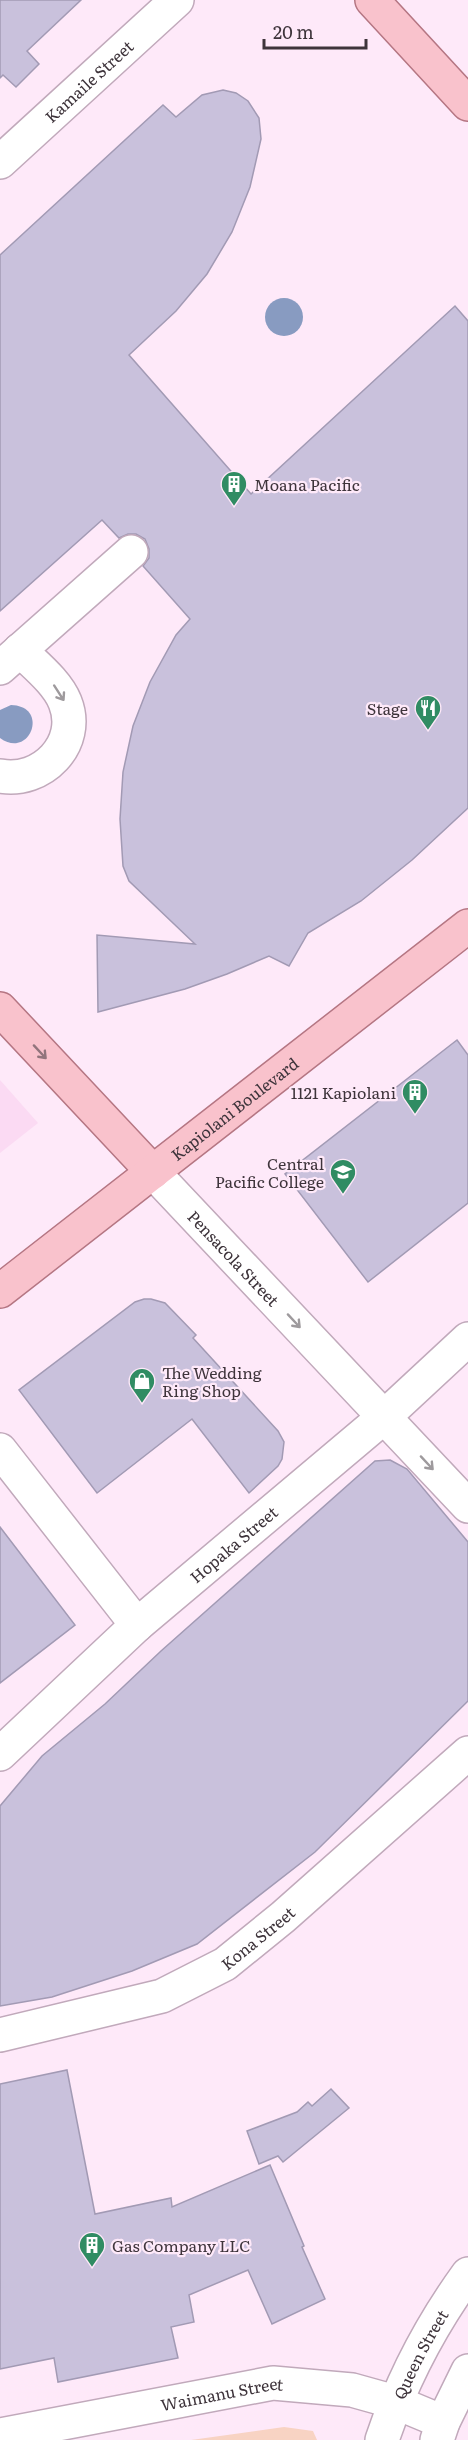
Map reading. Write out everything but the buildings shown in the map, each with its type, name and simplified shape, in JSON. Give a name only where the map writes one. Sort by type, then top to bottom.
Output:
[{"type":"main road","points":[[372,0],[468,104]]},
{"type":"main road","name":"Kapiolani Boulevard","points":[[0,1291],[468,926]]},
{"type":"main road","name":"Pensacola Street","points":[[0,1009],[153,1172]]},
{"type":"street","name":"Kamaile Street","points":[[0,162],[177,0]]},
{"type":"street","points":[[0,776],[10,778],[28,776],[45,767],[62,747],[66,739],[69,720],[65,702],[56,687],[10,659],[131,552]]},
{"type":"street","name":"Pensacola Street","points":[[153,1172],[468,1506]]},
{"type":"street","name":"Hopaka Street","points":[[0,1754],[137,1624],[384,1417],[468,1339]]},
{"type":"street","points":[[0,1450],[137,1624]]},
{"type":"street","name":"Kona Street","points":[[0,2035],[162,1996],[225,1964],[283,1917],[468,1753]]},
{"type":"street","name":"Queen Street","points":[[382,2440],[395,2402],[418,2354],[450,2298],[468,2274]]},
{"type":"street","points":[[440,2431],[468,2371]]},
{"type":"street","name":"Waimanu Street","points":[[0,2435],[273,2383],[352,2390],[395,2402],[440,2431]]},
{"type":"shaded area","points":[[0,1080],[38,1123],[0,1153]]},
{"type":"shaded area","points":[[284,2427],[313,2431],[317,2440],[191,2440]]},
{"type":"water","points":[[284,298],[298,303],[303,317],[298,331],[284,336],[270,331],[265,317],[270,303]]},
{"type":"water","points":[[11,705],[23,708],[30,714],[33,722],[27,737],[20,742],[11,743],[0,738],[0,710]]},
{"type":"place","name":"Moana Pacific","points":[[234,507]]},
{"type":"place","name":"Stage","points":[[428,731]]},
{"type":"place","name":"1121 Kapiolani","points":[[415,1115]]},
{"type":"place","name":"Central Pacific College","points":[[343,1195]]},
{"type":"place","name":"The Wedding Ring Shop","points":[[142,1404]]},
{"type":"place","name":"Gas Company LLC","points":[[92,2268]]}]
